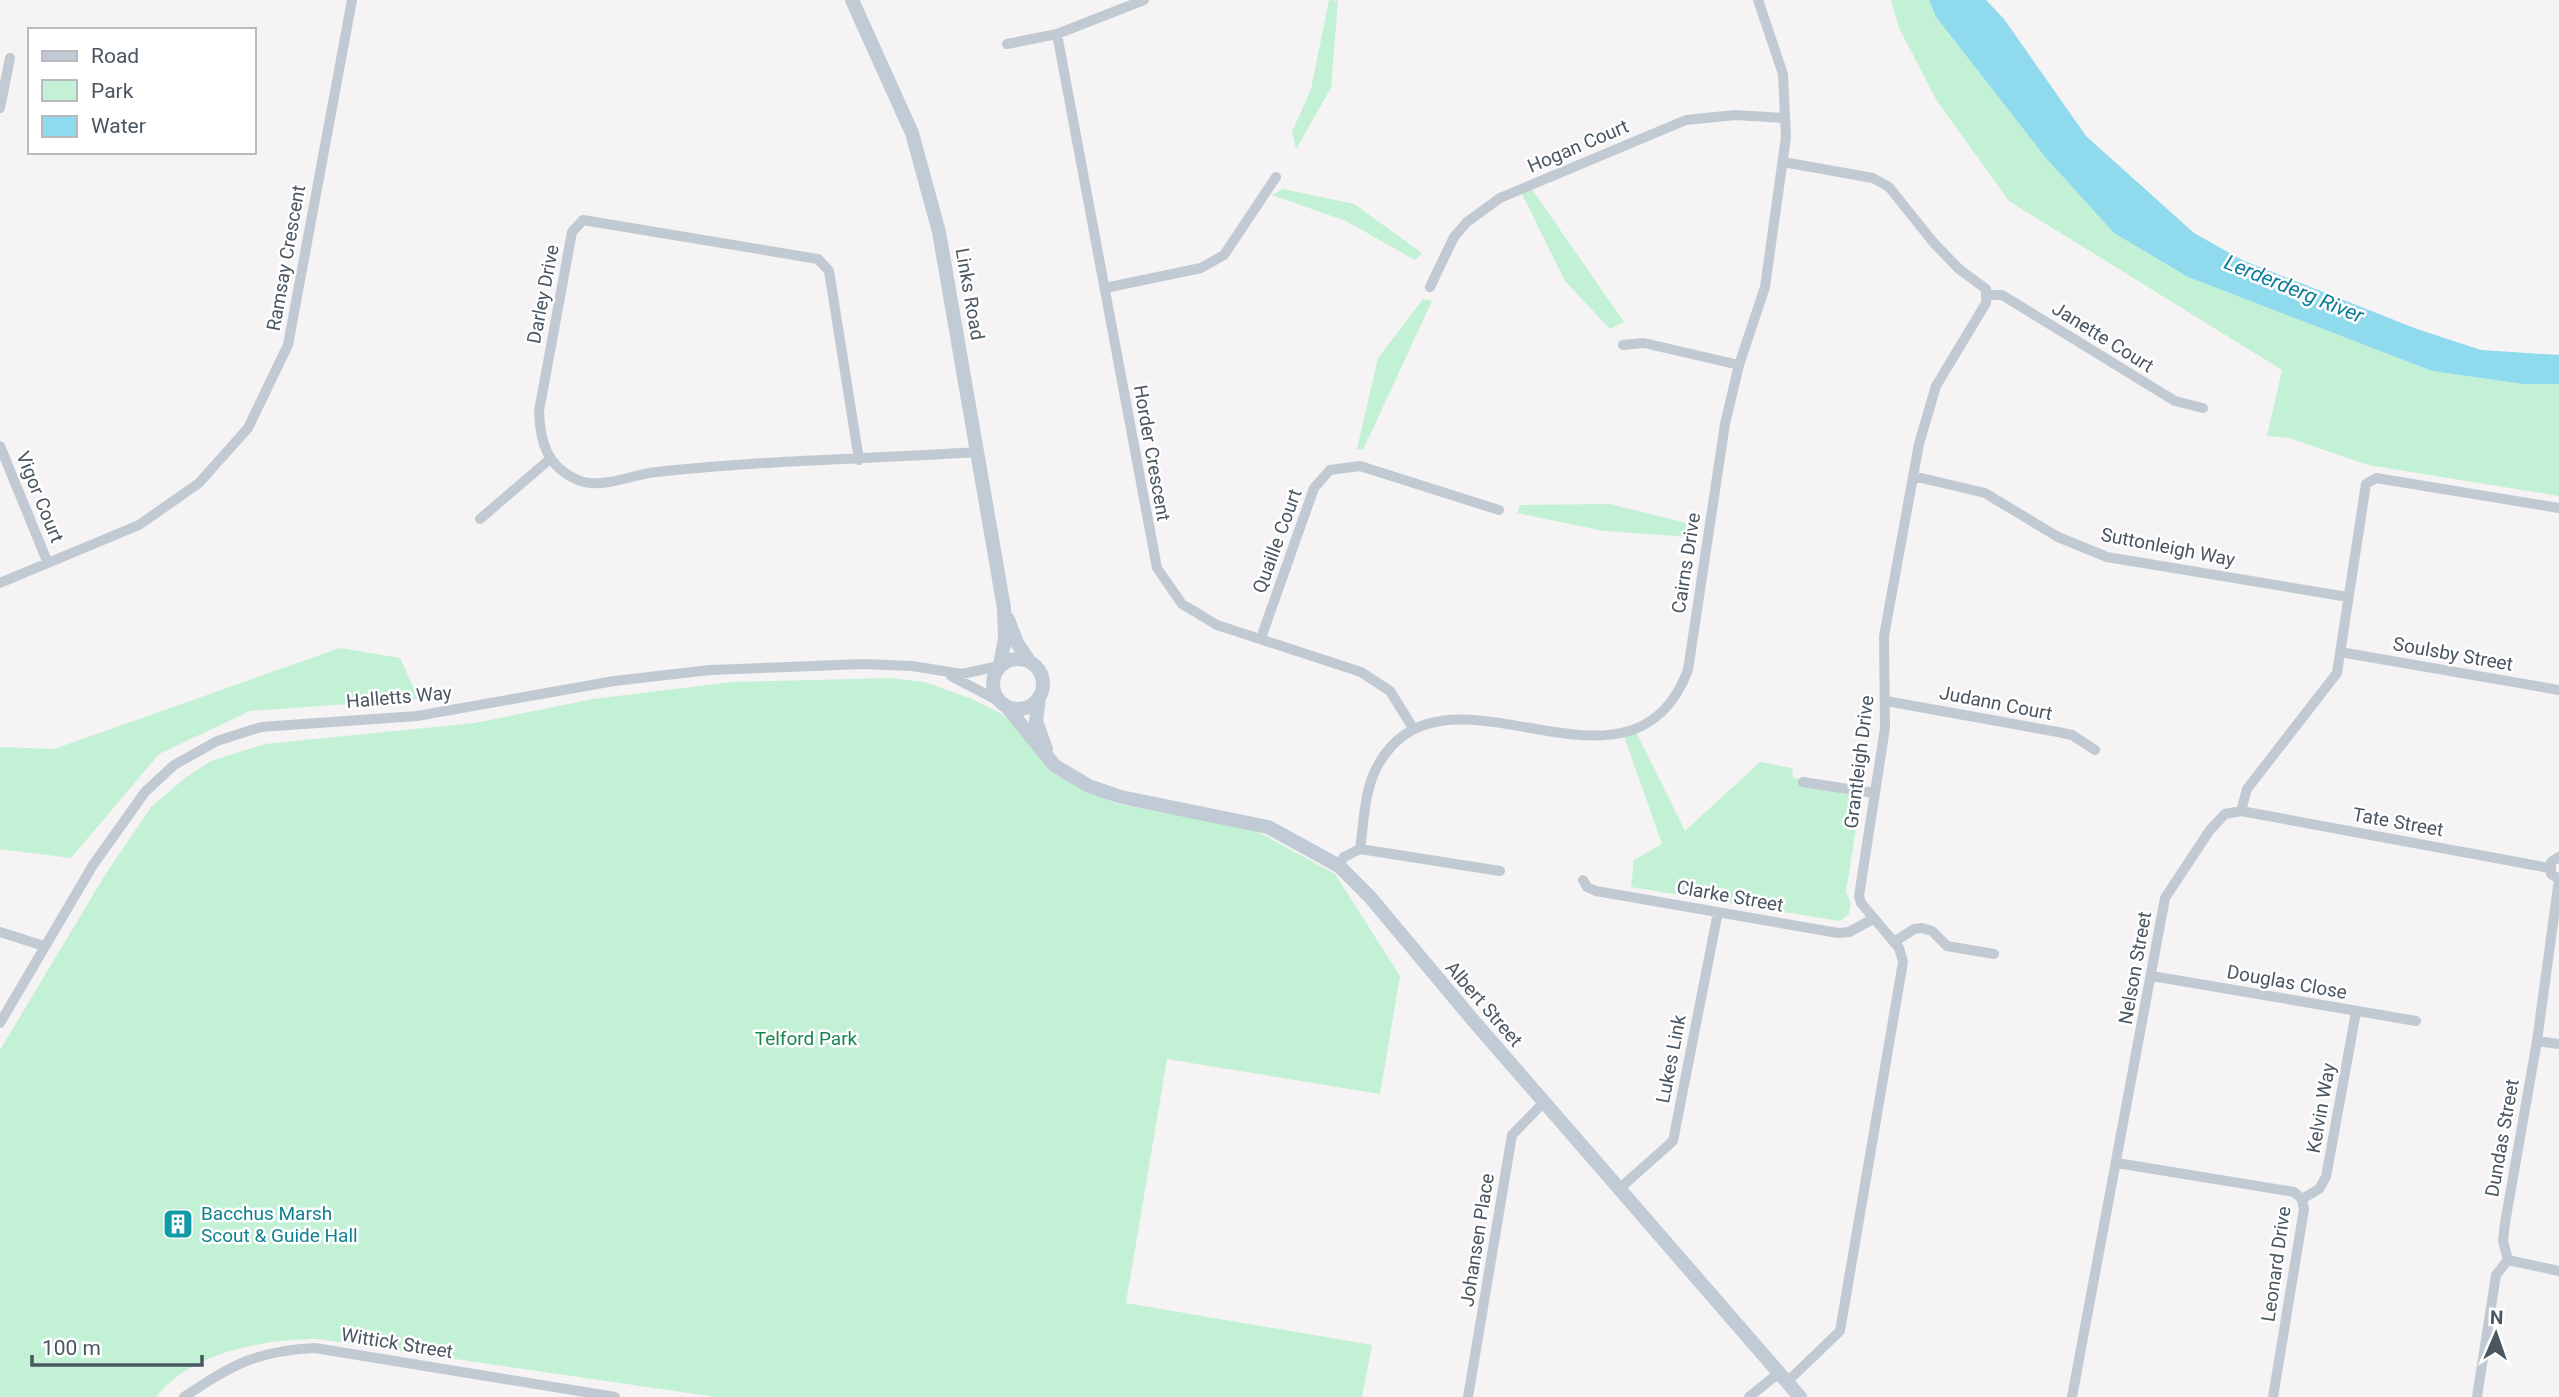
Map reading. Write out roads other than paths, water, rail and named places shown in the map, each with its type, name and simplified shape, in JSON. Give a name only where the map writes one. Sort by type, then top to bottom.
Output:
[{"type":"street","name":"Ramsay Crescent","points":[[0,583],[139,524],[199,483],[248,428],[288,345],[352,0]]},
{"type":"street","name":"Links Road","points":[[852,0],[912,133],[939,232],[1004,608],[1005,638],[1000,665]]},
{"type":"street","points":[[1007,44],[1057,34],[1143,0]]},
{"type":"street","name":"Cairns Drive","points":[[1360,849],[1369,787],[1377,766],[1388,750],[1413,729],[1438,721],[1465,719],[1589,738],[1611,737],[1634,729],[1655,717],[1681,689],[1688,670],[1725,424],[1739,365],[1765,287],[1783,162],[1784,118],[1779,56],[1758,0]]},
{"type":"street","name":"Horder Crescent","points":[[1057,34],[1157,568],[1176,596],[1190,610],[1217,625],[1361,672],[1390,691],[1413,729]]},
{"type":"street","points":[[0,108],[10,58]]},
{"type":"street","name":"Hogan Court","points":[[1430,287],[1454,237],[1467,222],[1500,198],[1568,172],[1686,120],[1735,114],[1784,118]]},
{"type":"street","points":[[1783,162],[1873,178],[1889,187],[1933,242],[1959,269],[1986,289],[1986,295]]},
{"type":"street","points":[[1105,288],[1201,268],[1224,255],[1276,177]]},
{"type":"street","name":"Darley Drive","points":[[550,459],[540,440],[539,411],[572,232],[583,220],[818,259],[829,271],[859,460]]},
{"type":"street","name":"Janette Court","points":[[1986,295],[2002,296],[2175,401],[2203,408]]},
{"type":"street","name":"Grantleigh Drive","points":[[1894,942],[1873,919],[1859,896],[1886,701],[1884,636],[1913,476],[1936,386],[1986,303],[1986,295]]},
{"type":"street","points":[[1623,345],[1644,343],[1739,365]]},
{"type":"street","name":"Vigor Court","points":[[0,446],[47,561]]},
{"type":"street","points":[[480,519],[550,459],[555,467],[580,481],[608,482],[655,472],[977,452]]},
{"type":"street","name":"Quaille Court","points":[[1261,638],[1314,488],[1330,470],[1360,466],[1500,510]]},
{"type":"street","name":"Suttonleigh Way","points":[[1913,476],[1985,493],[2058,537],[2107,557],[2348,597]]},
{"type":"street","points":[[2241,811],[2247,789],[2335,677],[2363,489],[2370,480],[2376,478],[2559,508]]},
{"type":"street","name":"Links Road","points":[[1004,608],[1017,643],[1029,661]]},
{"type":"street","name":"Soulsby Street","points":[[2340,652],[2559,690]]},
{"type":"street","points":[[1039,698],[1024,708],[1003,704],[992,685],[1000,665],[1012,659],[1029,661],[1039,670],[1043,680],[1036,721],[1042,743],[1055,765]]},
{"type":"street","name":"Halletts Way","points":[[0,1023],[93,865],[145,792],[174,765],[217,741],[261,727],[417,716],[614,681],[710,670],[863,664],[912,666],[944,673],[978,672],[1000,665]]},
{"type":"street","name":"Halletts Way","points":[[944,673],[1003,704]]},
{"type":"street","name":"Judann Court","points":[[1886,701],[2065,734],[2095,750]]},
{"type":"street","name":"Albert Street","points":[[1003,704],[1055,765],[1089,786],[1121,797],[1268,827],[1339,866],[1370,897],[1800,1397]]},
{"type":"street","points":[[1803,782],[1874,793]]},
{"type":"street","name":"Tate Street","points":[[2241,811],[2549,868]]},
{"type":"street","name":"Nelson Street","points":[[2072,1397],[2167,894],[2210,830],[2225,814],[2241,811]]},
{"type":"street","points":[[1339,866],[1344,857],[1360,849],[1500,871]]},
{"type":"street","points":[[2559,857],[2553,859],[2549,868],[2550,874],[2559,879]]},
{"type":"street","name":"Dundas Street","points":[[2508,1260],[2503,1241],[2505,1223],[2537,1041],[2559,879]]},
{"type":"street","name":"Clarke Street","points":[[1583,880],[1587,887],[1596,891],[1843,933],[1873,919]]},
{"type":"street","name":"Lukes Link","points":[[1619,1189],[1673,1141],[1718,912]]},
{"type":"street","points":[[1749,1397],[1783,1378],[1833,1341],[1840,1331],[1903,961],[1894,942],[1914,929],[1922,928],[1932,931],[1947,946],[1994,954]]},
{"type":"street","points":[[0,932],[44,946]]},
{"type":"street","name":"Douglas Close","points":[[2152,976],[2416,1021]]},
{"type":"street","name":"Kelvin Way","points":[[2302,1199],[2319,1189],[2326,1177],[2356,1012]]},
{"type":"street","points":[[2537,1041],[2559,1044]]},
{"type":"street","name":"Johansen Place","points":[[1468,1397],[1512,1135],[1544,1102]]},
{"type":"street","name":"Leonard Drive","points":[[2117,1163],[2294,1192],[2302,1199],[2304,1209],[2273,1397]]},
{"type":"street","points":[[2477,1397],[2496,1275],[2508,1260],[2559,1271]]},
{"type":"street","name":"Wittick Street","points":[[184,1397],[234,1364],[284,1349],[315,1348],[615,1397]]},
{"type":"water","name":"Lerderderg River","points":[[1929,0],[1986,0],[2004,19],[2086,136],[2194,233],[2242,260],[2417,329],[2481,350],[2559,355],[2559,384],[2523,384],[2432,371],[2188,277],[2114,233],[2045,157],[1936,17]]},
{"type":"place","name":"Bacchus Marsh Scout & Guide Hall","points":[[178,1224]]},
{"type":"park label","name":"Telford Park","points":[[806,1038]]}]
